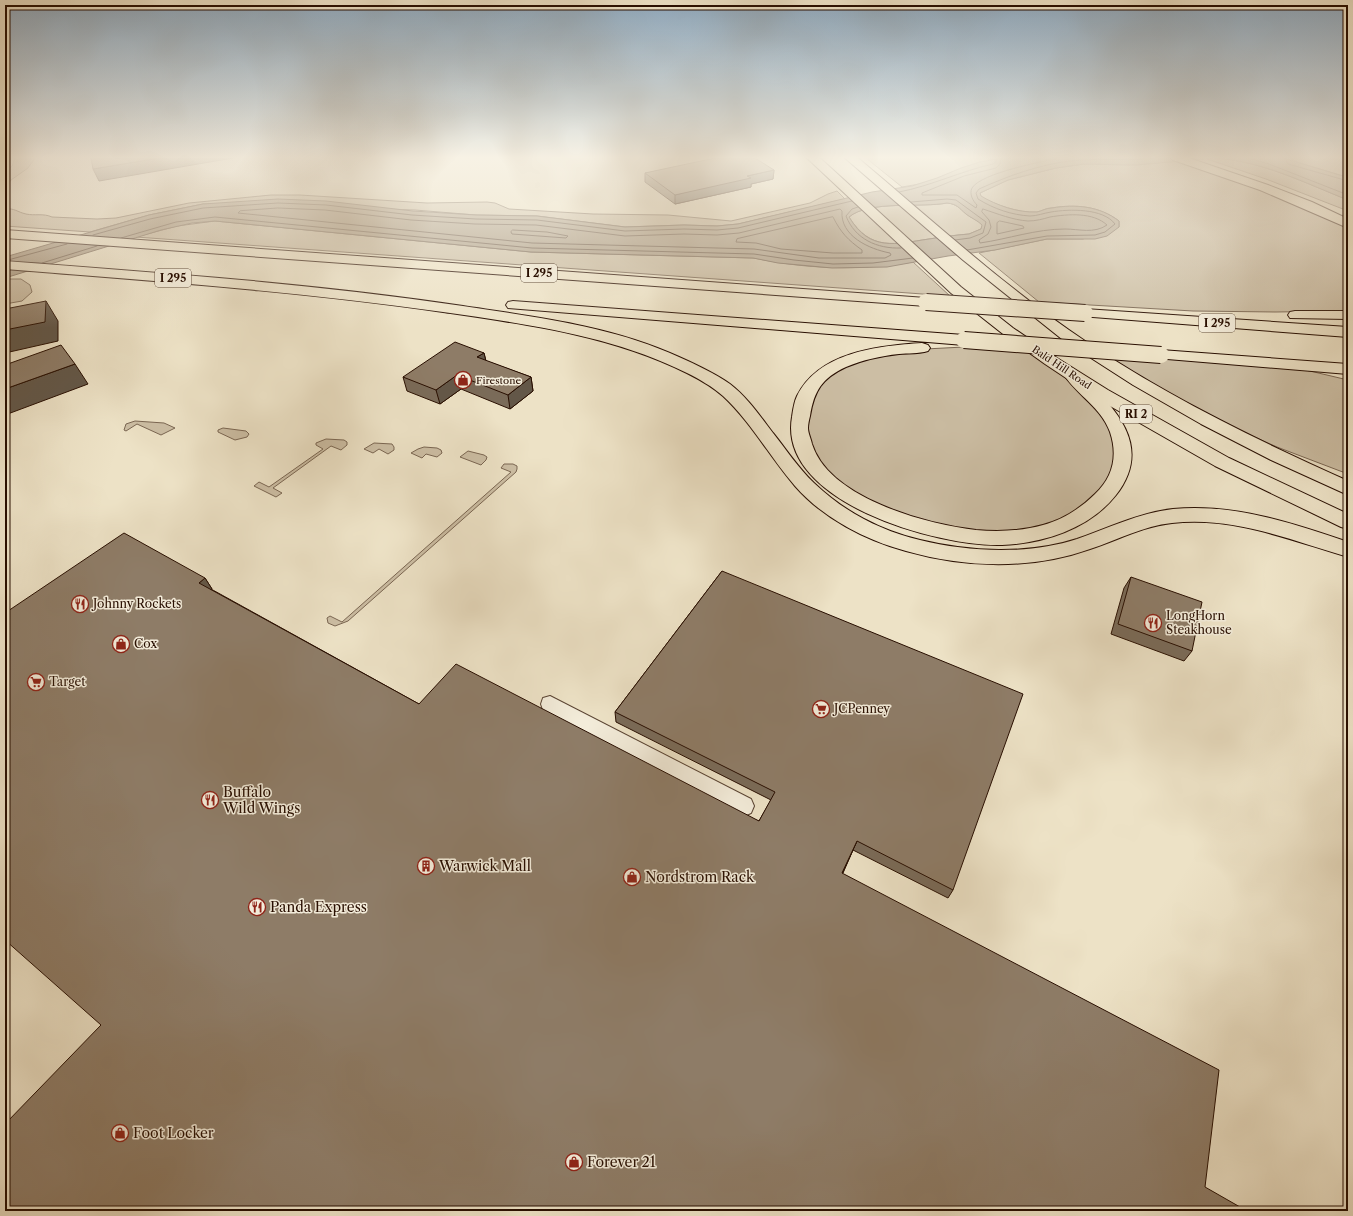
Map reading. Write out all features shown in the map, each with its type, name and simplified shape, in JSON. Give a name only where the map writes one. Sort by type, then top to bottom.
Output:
[{"type":"main road","name":"Bald Hill Road","points":[[874,215],[968,300],[1003,327],[1072,375],[1120,405],[1215,458],[1348,522]]},
{"type":"main road","name":"RI 2","points":[[918,215],[982,269],[1072,339],[1132,377],[1203,418],[1275,455],[1348,489]]},
{"type":"main road","points":[[1328,215],[1348,224]]},
{"type":"main road","name":"I 295","points":[[5,234],[1348,332]]},
{"type":"main road","name":"I 295","points":[[5,265],[966,343]]},
{"type":"main road","points":[[279,287],[425,304],[541,322],[617,340],[650,351],[681,364],[726,390],[806,485],[830,506],[878,533],[912,545],[960,554],[987,557],[1038,554],[1064,550],[1156,518],[1195,515],[1240,519],[1348,550]]},
{"type":"main road","points":[[1107,315],[1348,315]]},
{"type":"main road","points":[[1072,375],[1109,414],[1122,445],[1124,462],[1119,478],[1108,493],[1092,508],[1072,520],[1045,532],[1016,536],[977,537],[935,530],[897,519],[869,508],[824,478],[810,460],[802,442],[798,425],[799,410],[805,395],[815,382],[828,371],[845,361],[887,350],[966,343],[1094,354],[1161,355],[1348,369]]},
{"type":"main road","points":[[1310,538],[1348,557]]},
{"type":"street","points":[[550,704],[744,806]]},
{"type":"shaded area","points":[[5,215],[45,215],[52,217],[97,219],[116,218],[132,215],[150,215],[90,232],[5,226]]},
{"type":"shaded area","points":[[473,215],[668,215],[731,221],[758,215],[778,215],[738,224],[717,226],[684,225],[625,227],[537,216]]},
{"type":"shaded area","points":[[853,215],[968,215],[983,225],[981,229],[969,234],[905,243],[884,243],[875,241],[866,236],[857,228],[849,217]]},
{"type":"shaded area","points":[[1109,215],[1320,215],[1348,227],[1348,311],[1193,311],[1039,302],[979,253],[1047,239],[1083,239],[1119,227],[1119,221]]},
{"type":"shaded area","points":[[215,221],[531,252],[754,258],[793,265],[833,268],[873,267],[913,262],[950,296],[136,237],[177,226]]},
{"type":"shaded area","points":[[5,279],[21,279],[30,285],[32,292],[22,301],[5,304]]},
{"type":"shaded area","points":[[964,347],[1027,351],[1071,373],[1117,433],[1115,485],[1050,532],[981,539],[860,503],[805,449],[814,384],[846,362],[886,351]]},
{"type":"shaded area","points":[[1133,355],[1293,367],[1348,380],[1348,474],[1277,447],[1212,418],[1102,358]]},
{"type":"shaded area","points":[[135,421],[164,423],[175,428],[161,435],[137,424],[126,431],[124,430],[126,424]]},
{"type":"shaded area","points":[[223,428],[246,431],[249,434],[247,437],[235,440],[218,432],[218,430]]},
{"type":"shaded area","points":[[326,439],[344,440],[347,442],[347,445],[341,450],[331,446],[273,488],[282,493],[276,497],[254,486],[259,482],[269,487],[323,449],[316,445],[316,443]]},
{"type":"shaded area","points":[[374,443],[392,444],[394,450],[388,454],[379,449],[373,453],[364,449]]},
{"type":"shaded area","points":[[424,447],[437,448],[441,450],[442,453],[437,457],[426,454],[422,458],[411,453]]},
{"type":"shaded area","points":[[468,451],[484,455],[487,457],[486,460],[481,465],[460,457]]},
{"type":"shaded area","points":[[504,464],[513,464],[517,466],[516,472],[348,621],[335,626],[328,623],[327,618],[330,616],[342,622],[511,472],[501,468]]},
{"type":"water","points":[[150,215],[472,215],[537,216],[625,227],[684,225],[717,226],[738,224],[777,215],[853,215],[849,217],[857,228],[866,236],[875,241],[884,243],[905,243],[969,234],[981,229],[982,225],[967,215],[1108,215],[1119,221],[1119,227],[1107,236],[1095,239],[1047,239],[995,250],[948,256],[887,267],[832,268],[778,263],[753,258],[531,252],[215,221],[192,223],[161,230],[5,278],[5,257]]},
{"type":"building","points":[[46,301],[45,322],[5,330],[5,309]]},
{"type":"building","points":[[455,342],[484,353],[477,357],[531,377],[508,395],[457,375],[436,390],[403,377]]},
{"type":"building","points":[[61,345],[75,364],[5,389],[5,365]]},
{"type":"building","name":"Warwick Mall","points":[[124,533],[205,578],[199,583],[419,704],[456,664],[759,821],[775,792],[615,712],[722,571],[1023,694],[953,890],[857,841],[842,873],[1219,1070],[1205,1187],[1247,1211],[5,1211],[5,1124],[101,1025],[5,940],[5,613]]},
{"type":"building","name":"LongHorn Steakhouse","points":[[1131,577],[1202,602],[1192,651],[1118,624]]},
{"type":"place","name":"Firestone","points":[[463,380]]},
{"type":"place","name":"Johnny Rockets","points":[[80,604]]},
{"type":"place","name":"LongHorn Steakhouse","points":[[1153,623]]},
{"type":"place","name":"Cox","points":[[121,644]]},
{"type":"place","name":"Target","points":[[36,682]]},
{"type":"place","name":"JCPenney","points":[[821,709]]},
{"type":"place","name":"Buffalo Wild Wings","points":[[210,800]]},
{"type":"place","name":"Warwick Mall","points":[[426,866]]},
{"type":"place","name":"Nordstrom Rack","points":[[632,877]]},
{"type":"place","name":"Panda Express","points":[[257,907]]},
{"type":"place","name":"Foot Locker","points":[[120,1133]]},
{"type":"place","name":"Forever 21","points":[[574,1162]]}]
